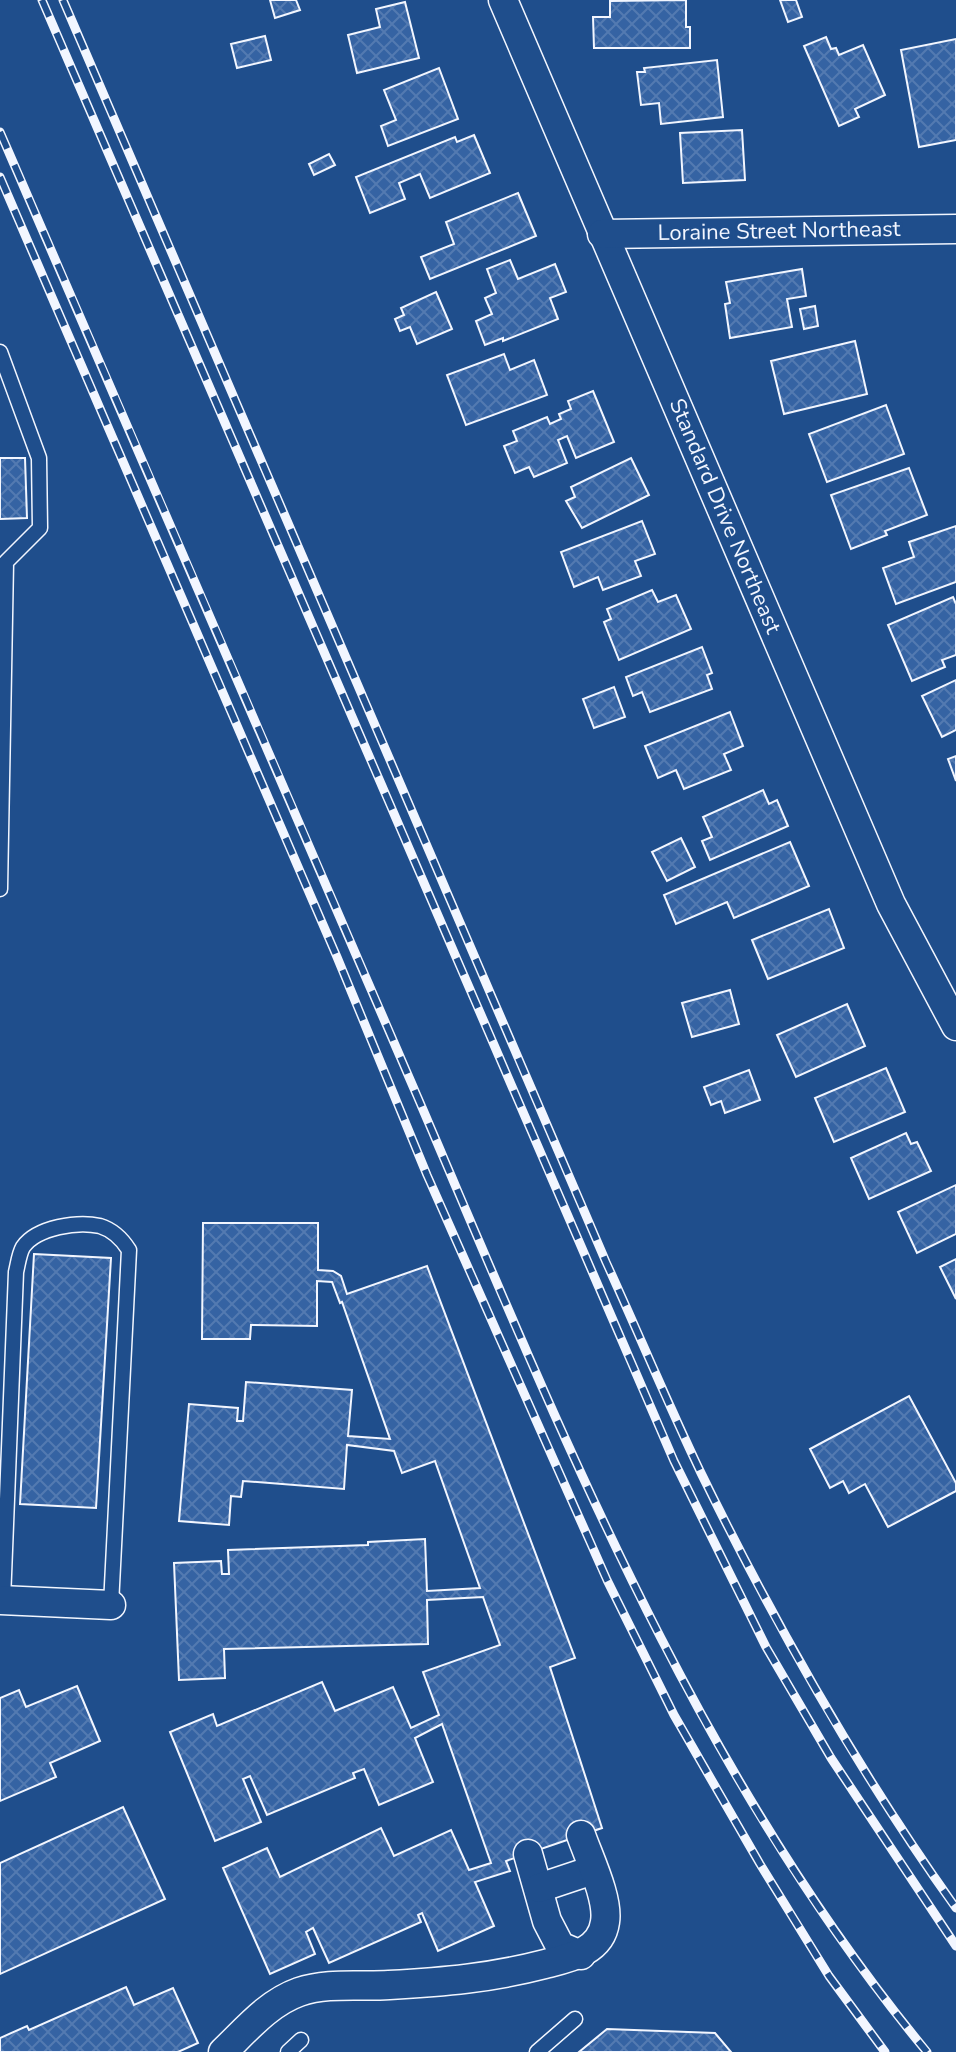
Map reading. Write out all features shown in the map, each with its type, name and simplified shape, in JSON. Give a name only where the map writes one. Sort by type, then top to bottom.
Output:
[{"type":"street","name":"Standard Drive Northeast","points":[[503,0],[891,904],[956,1026]]},
{"type":"street","name":"Loraine Street Northeast","points":[[602,234],[956,229]]},
{"type":"street","points":[[1,1600],[111,1605]]},
{"type":"street","points":[[223,2052],[261,2014],[298,1992],[342,1984],[374,1986],[463,1982],[581,1955],[597,1941],[606,1923],[603,1898],[581,1835]]},
{"type":"street","points":[[528,1854],[547,1921],[560,1946],[581,1955]]},
{"type":"street","points":[[539,1888],[593,1870]]},
{"type":"lane","points":[[0,352],[39,458],[40,528],[6,562],[0,889]]},
{"type":"lane","points":[[1,1600],[16,1272],[22,1249],[36,1234],[64,1226],[101,1226],[121,1238],[129,1250],[111,1605]]},
{"type":"lane","points":[[537,2052],[575,2019]]},
{"type":"lane","points":[[288,2052],[301,2040]]},
{"type":"building","points":[[270,0],[296,0],[300,10],[275,18]]},
{"type":"building","points":[[686,0],[690,48],[594,48],[593,17],[610,17],[610,1]]},
{"type":"building","points":[[780,0],[796,0],[802,17],[788,22]]},
{"type":"building","points":[[405,2],[419,58],[357,73],[348,35],[380,27],[376,9]]},
{"type":"building","points":[[265,36],[271,60],[237,68],[231,44]]},
{"type":"building","points":[[826,37],[831,49],[836,48],[839,55],[863,45],[885,95],[855,109],[859,117],[839,126],[804,46]]},
{"type":"building","points":[[956,39],[956,140],[919,147],[901,50]]},
{"type":"building","points":[[717,60],[723,117],[661,124],[659,103],[641,105],[637,72],[645,72],[644,68]]},
{"type":"building","points":[[439,68],[458,119],[388,146],[381,126],[396,120],[384,90]]},
{"type":"building","points":[[742,130],[745,180],[683,183],[680,133]]},
{"type":"building","points":[[474,135],[490,173],[430,198],[420,174],[399,183],[405,199],[370,213],[356,177],[455,137],[457,142]]},
{"type":"building","points":[[329,154],[335,165],[314,175],[309,164]]},
{"type":"building","points":[[518,193],[536,236],[430,279],[421,257],[454,244],[446,222]]},
{"type":"building","points":[[510,260],[518,279],[555,264],[566,292],[550,298],[558,319],[485,345],[476,321],[492,314],[485,298],[496,293],[487,269]]},
{"type":"building","points":[[802,269],[806,296],[787,299],[792,327],[730,338],[725,304],[730,303],[726,282]]},
{"type":"building","points":[[436,292],[452,329],[417,344],[410,327],[400,331],[395,319],[404,315],[401,308]]},
{"type":"building","points":[[815,306],[818,326],[804,329],[800,309]]},
{"type":"building","points":[[855,341],[867,394],[784,414],[771,361]]},
{"type":"building","points":[[504,354],[510,370],[534,360],[547,395],[466,425],[447,375]]},
{"type":"building","points":[[593,391],[614,442],[576,458],[567,436],[558,440],[567,463],[534,477],[529,467],[515,473],[504,446],[517,441],[513,431],[547,417],[550,424],[561,419],[559,414],[571,409],[568,401]]},
{"type":"building","points":[[886,405],[904,454],[827,482],[809,434]]},
{"type":"building","points":[[0,458],[25,458],[27,518],[0,519]]},
{"type":"building","points":[[631,458],[649,495],[582,528],[566,501],[575,497],[571,487]]},
{"type":"building","points":[[909,468],[927,515],[885,531],[887,535],[851,549],[831,495]]},
{"type":"building","points":[[642,521],[655,554],[635,561],[641,576],[603,590],[598,577],[574,587],[561,552]]},
{"type":"building","points":[[956,526],[956,582],[896,604],[883,568],[914,557],[909,542]]},
{"type":"building","points":[[652,590],[658,602],[676,595],[691,629],[619,660],[604,622],[611,619],[607,609]]},
{"type":"building","points":[[953,597],[956,604],[956,655],[942,660],[945,667],[912,681],[888,625]]},
{"type":"building","points":[[702,647],[712,673],[707,675],[712,689],[650,712],[642,692],[633,696],[626,677]]},
{"type":"building","points":[[956,680],[956,730],[942,737],[922,696]]},
{"type":"building","points":[[614,687],[625,717],[594,728],[583,699]]},
{"type":"building","points":[[730,712],[743,746],[724,754],[731,770],[684,789],[676,770],[658,778],[645,746]]},
{"type":"building","points":[[956,756],[956,781],[948,759]]},
{"type":"building","points":[[763,790],[769,804],[777,800],[788,826],[710,860],[702,841],[712,837],[703,817]]},
{"type":"building","points":[[681,838],[695,867],[667,881],[652,852]]},
{"type":"building","points":[[790,842],[809,886],[734,918],[727,902],[676,924],[664,895]]},
{"type":"building","points":[[829,909],[844,948],[768,979],[752,940]]},
{"type":"building","points":[[730,990],[739,1024],[692,1037],[682,1003]]},
{"type":"building","points":[[847,1004],[865,1046],[796,1077],[777,1035]]},
{"type":"building","points":[[886,1068],[905,1112],[834,1142],[815,1098]]},
{"type":"building","points":[[749,1070],[760,1100],[725,1113],[721,1101],[711,1105],[704,1087]]},
{"type":"building","points":[[906,1133],[911,1144],[917,1142],[931,1171],[869,1199],[851,1158]]},
{"type":"building","points":[[956,1185],[956,1234],[917,1253],[898,1212]]},
{"type":"building","points":[[203,1223],[318,1223],[318,1270],[333,1271],[341,1276],[347,1294],[427,1266],[575,1658],[550,1667],[602,1828],[506,1861],[510,1871],[475,1882],[494,1926],[438,1951],[422,1913],[418,1915],[421,1922],[329,1963],[313,1928],[306,1932],[315,1954],[270,1974],[223,1868],[267,1848],[280,1877],[381,1828],[394,1856],[451,1830],[469,1870],[491,1863],[442,1724],[415,1738],[433,1782],[379,1805],[364,1769],[353,1773],[355,1778],[267,1815],[250,1776],[243,1779],[261,1822],[215,1841],[170,1732],[213,1714],[217,1726],[322,1682],[335,1711],[393,1687],[411,1728],[439,1715],[423,1672],[500,1645],[483,1597],[427,1600],[428,1644],[224,1649],[225,1678],[179,1680],[174,1563],[221,1561],[222,1574],[229,1574],[228,1550],[368,1545],[368,1542],[425,1539],[427,1591],[480,1588],[435,1461],[402,1473],[394,1451],[347,1445],[344,1489],[243,1481],[241,1497],[231,1496],[229,1525],[179,1521],[189,1404],[238,1408],[237,1421],[243,1421],[246,1382],[352,1390],[348,1436],[390,1439],[342,1302],[332,1282],[317,1281],[317,1326],[251,1325],[250,1339],[202,1339]]},
{"type":"building","points":[[34,1254],[111,1258],[96,1508],[20,1504]]},
{"type":"building","points":[[956,1259],[956,1299],[940,1267]]},
{"type":"building","points":[[909,1396],[956,1483],[956,1491],[888,1527],[865,1484],[849,1493],[843,1481],[830,1488],[810,1449]]},
{"type":"building","points":[[77,1686],[100,1741],[50,1763],[56,1777],[0,1801],[0,1698],[19,1690],[26,1707]]},
{"type":"building","points":[[123,1807],[165,1899],[0,1974],[0,1863]]},
{"type":"building","points":[[126,1987],[134,2005],[173,1988],[198,2043],[178,2052],[0,2052],[0,2038],[27,2026],[29,2030]]},
{"type":"building","points":[[607,2029],[715,2033],[731,2052],[579,2052]]},
{"type":"railway","points":[[42,0],[674,1461],[766,1647],[831,1758],[956,1946]]},
{"type":"railway","points":[[63,0],[606,1262],[689,1447],[788,1641],[885,1803],[956,1908]]},
{"type":"railway","points":[[0,132],[525,1347],[639,1594],[701,1714],[770,1831],[844,1944],[927,2052]]},
{"type":"railway","points":[[0,177],[337,957],[427,1175],[607,1580],[674,1715],[760,1864],[829,1976],[885,2052]]}]
